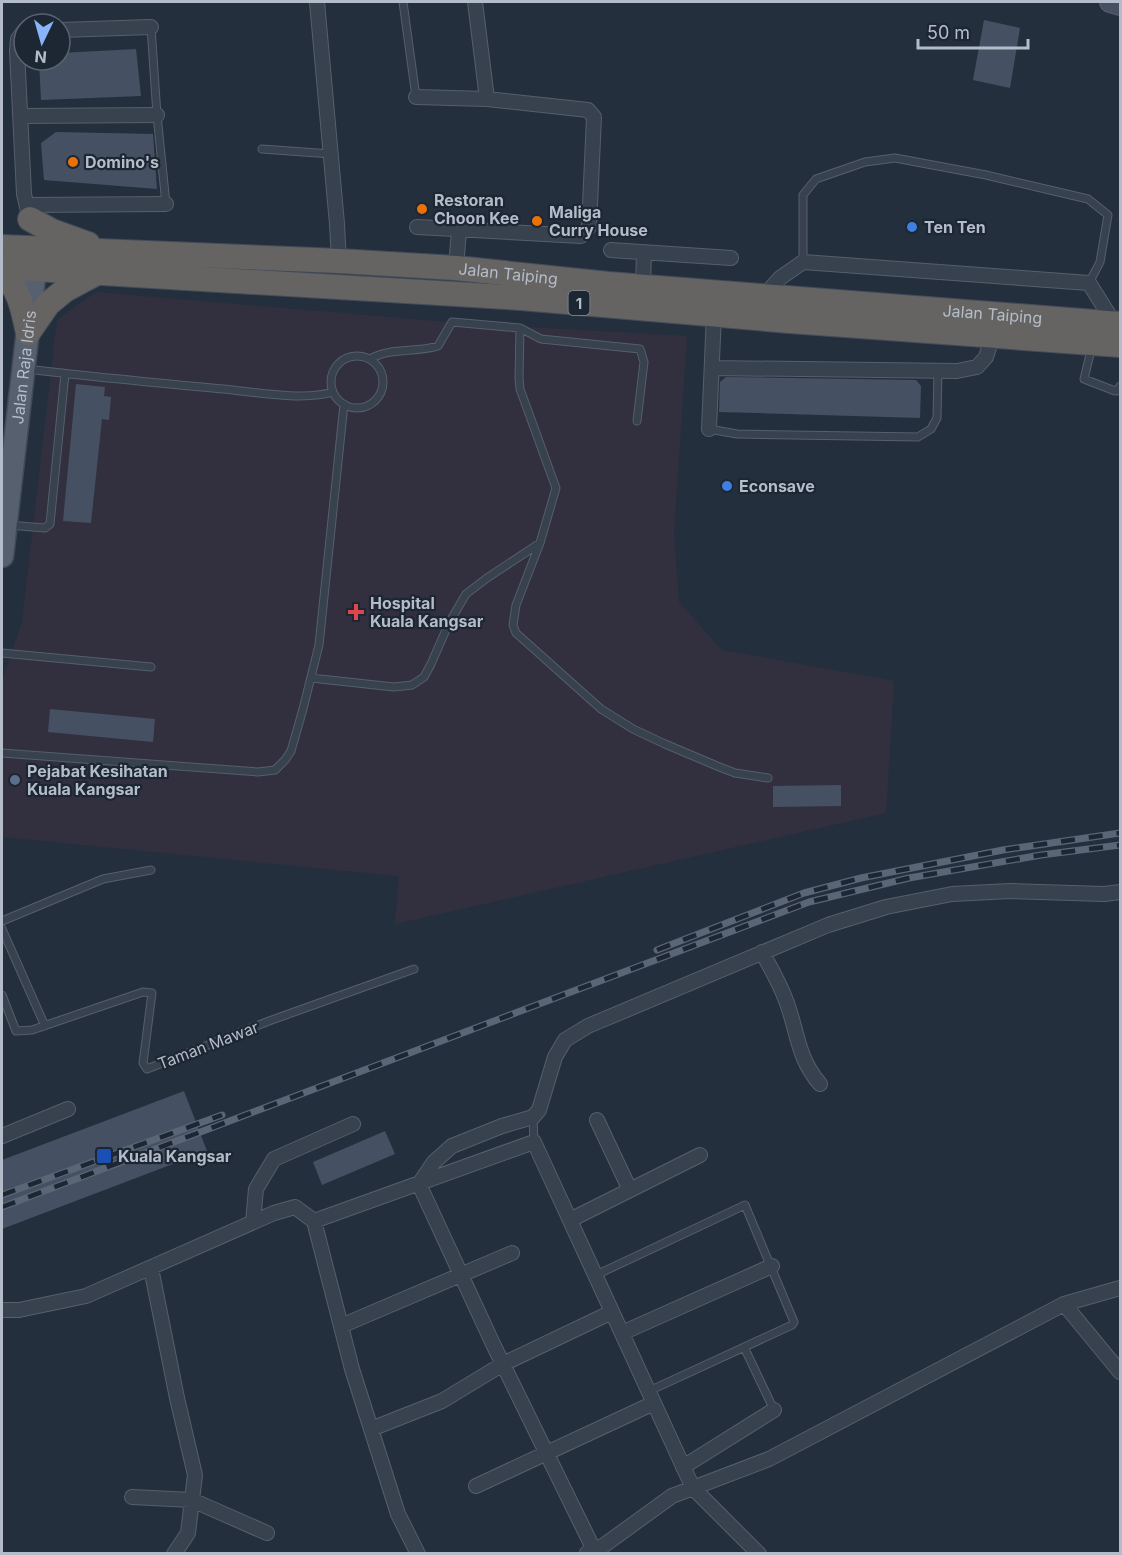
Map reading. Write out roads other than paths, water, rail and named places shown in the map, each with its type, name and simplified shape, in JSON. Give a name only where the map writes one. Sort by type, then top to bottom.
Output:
[{"type":"highway","points":[[28,212],[68,237],[109,252]]},
{"type":"highway","name":"Jalan Taiping","points":[[2,247],[37,260],[97,273],[521,298],[1093,343],[1118,331]]},
{"type":"highway","name":"Jalan Taiping","points":[[2,267],[37,260],[109,252],[339,261],[456,268],[1118,331]]},
{"type":"highway","points":[[456,268],[469,281],[521,298]]},
{"type":"highway","points":[[28,333],[48,304],[65,290],[97,273]]},
{"type":"highway","points":[[2,274],[16,289],[28,333]]},
{"type":"main road","points":[[1110,2],[1120,5]]},
{"type":"main road","name":"Jalan Raja Idris","points":[[2,556],[37,260]]},
{"type":"street","points":[[317,2],[339,261]]},
{"type":"street","points":[[475,2],[487,99]]},
{"type":"street","points":[[72,30],[151,27]]},
{"type":"street","points":[[18,72],[24,194],[37,260]]},
{"type":"street","points":[[416,97],[487,99],[588,110],[594,117],[589,227],[581,236],[417,227]]},
{"type":"street","points":[[20,116],[157,115]]},
{"type":"street","points":[[28,212],[166,204]]},
{"type":"street","points":[[456,268],[459,230]]},
{"type":"street","points":[[611,250],[731,258]]},
{"type":"street","points":[[643,287],[644,252]]},
{"type":"street","points":[[764,296],[780,278],[803,262],[1089,283],[1118,331]]},
{"type":"street","points":[[709,429],[714,314]]},
{"type":"street","points":[[712,368],[957,371],[977,367],[986,357],[993,335]]},
{"type":"street","points":[[419,1184],[434,1162],[452,1146],[502,1126],[533,1117],[540,1110],[555,1057],[565,1040],[588,1026],[762,952],[828,925],[886,907],[952,894],[1010,891],[1104,894],[1120,892]]},
{"type":"street","points":[[762,952],[785,998],[801,1054],[812,1075],[820,1084]]},
{"type":"street","points":[[2,1136],[68,1108]]},
{"type":"street","points":[[597,1120],[630,1190]]},
{"type":"street","points":[[253,1222],[256,1189],[274,1159],[352,1124]]},
{"type":"street","points":[[314,1221],[534,1143],[693,1488],[759,1554]]},
{"type":"street","points":[[570,1220],[700,1155]]},
{"type":"street","points":[[419,1184],[590,1552],[603,1546],[672,1496],[769,1459],[1064,1304],[1120,1288]]},
{"type":"street","points":[[2,1310],[19,1310],[86,1296],[273,1213],[295,1207],[314,1221],[352,1369],[371,1430],[398,1514],[418,1554]]},
{"type":"street","points":[[341,1326],[513,1253]]},
{"type":"street","points":[[622,1332],[772,1266]]},
{"type":"street","points":[[151,1268],[195,1475],[188,1533],[177,1553]]},
{"type":"street","points":[[1064,1304],[1120,1372]]},
{"type":"street","points":[[371,1430],[442,1401],[503,1364],[612,1312]]},
{"type":"street","points":[[476,1486],[546,1454],[651,1397]]},
{"type":"street","points":[[683,1467],[774,1410]]},
{"type":"street","points":[[132,1497],[192,1500],[267,1533]]},
{"type":"lane","points":[[403,2],[416,97]]},
{"type":"lane","points":[[151,27],[166,204]]},
{"type":"lane","points":[[262,149],[331,154]]},
{"type":"lane","points":[[803,262],[803,195],[816,179],[865,162],[895,158],[1088,199],[1108,215],[1101,262],[1089,283]]},
{"type":"lane","points":[[370,359],[378,354],[425,350],[438,346],[452,322],[520,328],[540,339],[640,349],[644,362],[637,421]]},
{"type":"lane","points":[[520,328],[520,389],[556,488],[540,543],[516,605],[513,625],[516,633],[601,709],[633,729],[735,773],[768,778]]},
{"type":"lane","points":[[1093,343],[1084,379],[1115,391],[1120,386]]},
{"type":"lane","points":[[362,356],[370,359],[381,371],[383,387],[380,394],[375,401],[362,407],[349,407],[335,397],[333,392],[331,376],[334,368],[346,358],[362,356]]},
{"type":"lane","points":[[24,368],[65,374],[301,395],[322,395],[333,392]]},
{"type":"lane","points":[[709,429],[737,434],[918,437],[931,429],[937,418],[938,370]]},
{"type":"lane","points":[[5,525],[45,528],[50,524],[65,374]]},
{"type":"lane","points":[[4,753],[258,772],[275,770],[285,760],[291,751],[319,645],[344,404]]},
{"type":"lane","points":[[311,678],[394,687],[412,685],[424,677],[449,623],[466,594],[540,543]]},
{"type":"lane","points":[[2,653],[151,667]]},
{"type":"lane","points":[[2,921],[103,879],[152,870]]},
{"type":"lane","points":[[2,929],[45,1026]]},
{"type":"lane","name":"Taman Mawar","points":[[2,995],[16,1031],[32,1030],[143,992],[152,993],[143,1063],[147,1069],[269,1021],[414,969]]},
{"type":"lane","points":[[533,1117],[534,1143]]},
{"type":"lane","points":[[596,1275],[745,1205],[794,1322],[651,1397]]},
{"type":"lane","points":[[744,1347],[774,1410]]},
{"type":"railway","points":[[657,950],[804,893],[861,878],[1003,850],[1120,833]]},
{"type":"railway","points":[[2,1207],[809,902],[909,878],[1041,855],[1120,845]]},
{"type":"railway","points":[[2,1195],[222,1115]]},
{"type":"place","name":"Domino's","points":[[73,162]]},
{"type":"place","name":"Restoran Choon Kee","points":[[422,209]]},
{"type":"place","name":"Maliga Curry House","points":[[537,221]]},
{"type":"place","name":"Ten Ten","points":[[912,227]]},
{"type":"place","name":"Econsave","points":[[727,486]]},
{"type":"place","name":"Hospital Kuala Kangsar","points":[[356,612]]},
{"type":"place","name":"Pejabat Kesihatan Kuala Kangsar","points":[[15,780]]},
{"type":"place","name":"Kuala Kangsar","points":[[104,1156]]}]
